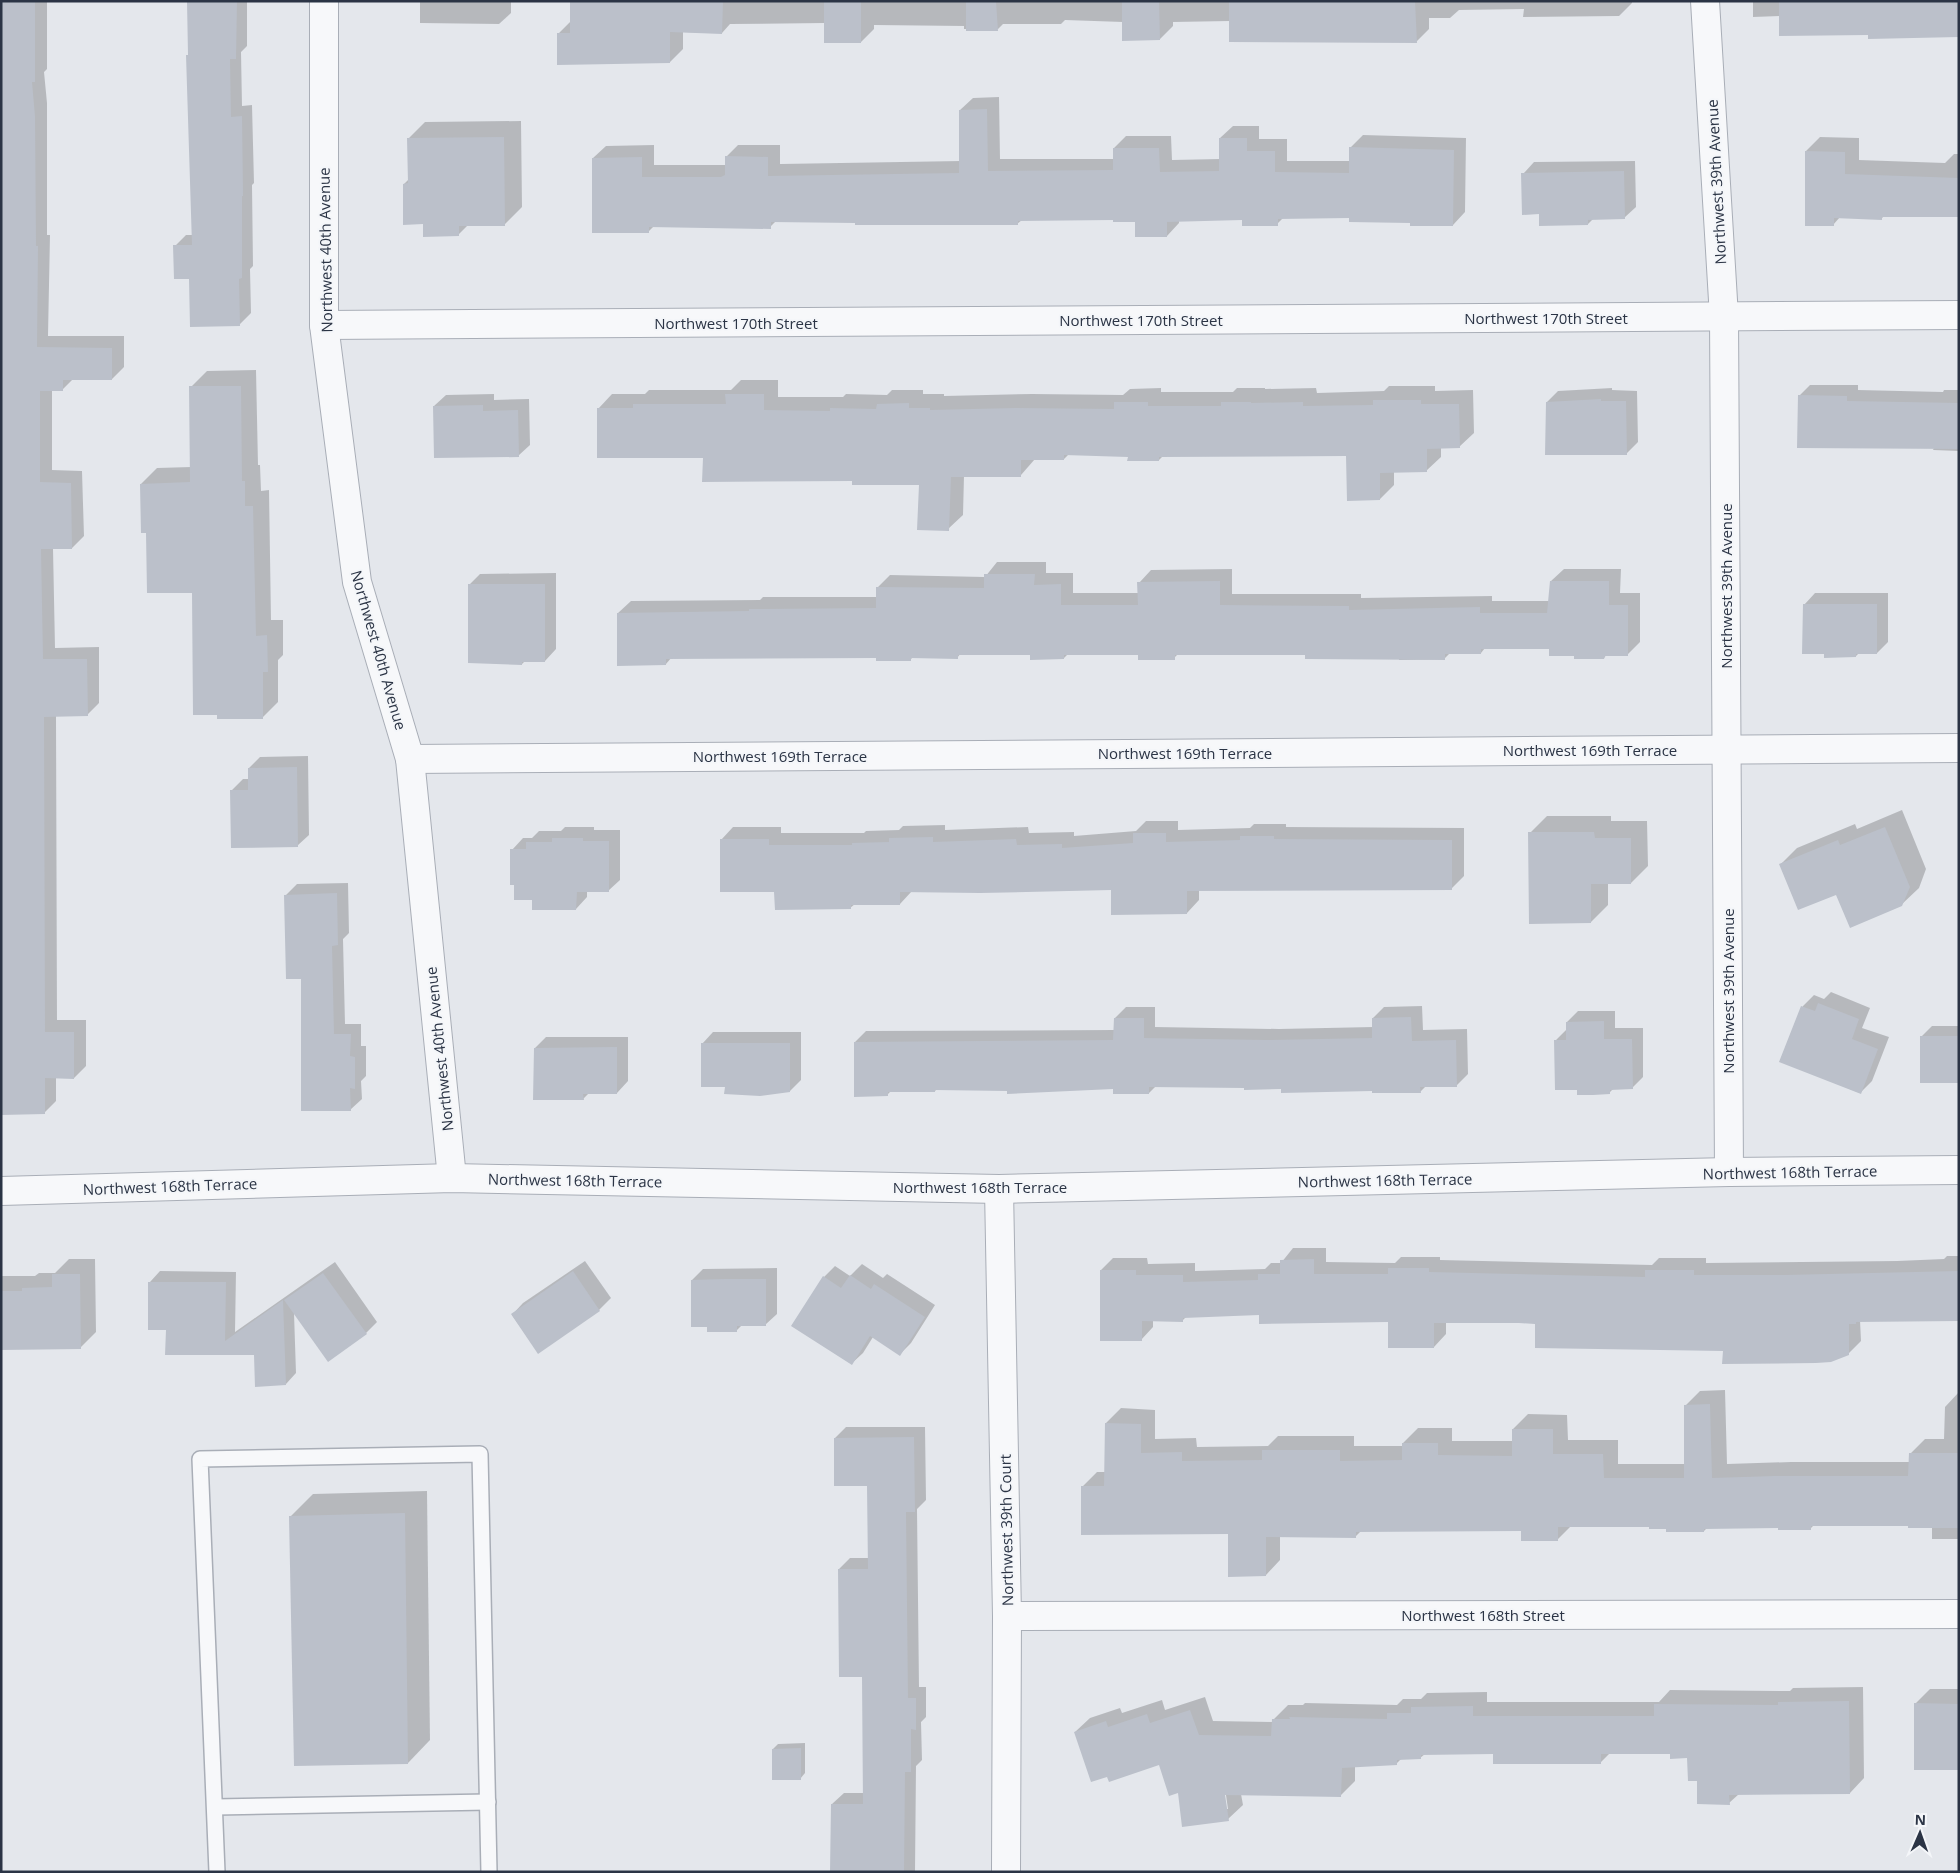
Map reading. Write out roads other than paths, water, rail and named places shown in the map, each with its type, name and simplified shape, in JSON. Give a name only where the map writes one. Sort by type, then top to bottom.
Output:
[{"type":"street","name":"Northwest 40th Avenue","points":[[324,1],[324,325],[357,582],[410,759],[452,1178]]},
{"type":"street","name":"Northwest 39th Avenue","points":[[1705,1],[1724,317],[1729,1172]]},
{"type":"street","name":"Northwest 170th Street","points":[[324,325],[1959,315]]},
{"type":"street","name":"Northwest 169th Terrace","points":[[410,759],[1959,748]]},
{"type":"street","name":"Northwest 168th Terrace","points":[[1,1191],[452,1178],[999,1189],[1729,1172],[1959,1170]]},
{"type":"street","name":"Northwest 39th Court","points":[[999,1189],[1007,1616],[1006,1872]]},
{"type":"street","name":"Northwest 168th Street","points":[[1007,1616],[1959,1614]]},
{"type":"lane","points":[[218,1872],[200,1459],[480,1454],[489,1872]]},
{"type":"lane","points":[[216,1807],[488,1802]]}]
